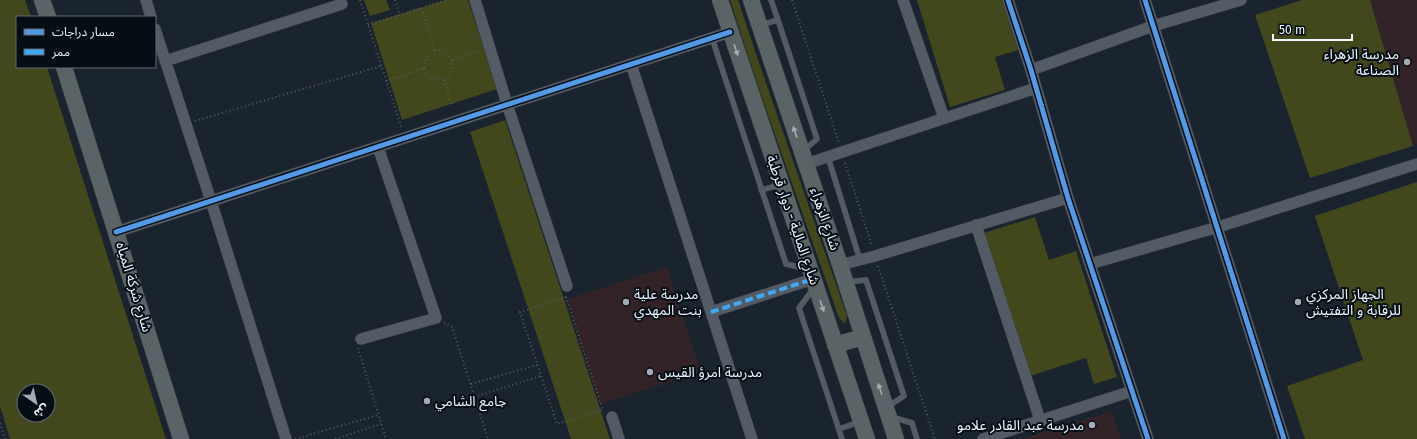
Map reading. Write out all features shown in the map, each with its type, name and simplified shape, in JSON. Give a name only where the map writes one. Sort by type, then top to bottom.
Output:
[{"type":"main road","points":[[42,0],[48,16]]},
{"type":"main road","name":"شارع المالية - دوار قرطبة","points":[[720,0],[867,439]]},
{"type":"main road","name":"شارع الزهراء","points":[[750,0],[846,282],[896,439]]},
{"type":"main road","name":"شارع شركة المياه","points":[[64,68],[181,439]]},
{"type":"main road","points":[[835,345],[863,337]]},
{"type":"street","points":[[146,0],[151,16]]},
{"type":"street","points":[[475,0],[506,104],[567,286]]},
{"type":"street","points":[[903,0],[944,118]]},
{"type":"street","points":[[1008,0],[1036,88],[1068,198],[1148,439]]},
{"type":"street","points":[[1145,0],[1218,227],[1283,439]]},
{"type":"street","points":[[1030,70],[1153,26],[1241,0]]},
{"type":"street","points":[[165,61],[342,4]]},
{"type":"street","points":[[156,32],[212,201],[286,439]]},
{"type":"street","points":[[116,232],[730,32]]},
{"type":"street","points":[[631,64],[752,439]]},
{"type":"street","points":[[804,158],[828,157],[1036,88]]},
{"type":"street","points":[[361,339],[436,318],[378,146]]},
{"type":"street","points":[[1090,264],[1218,227],[1417,164]]},
{"type":"street","points":[[840,265],[875,256],[1068,198]]},
{"type":"street","points":[[976,225],[1040,420]]},
{"type":"street","points":[[711,312],[813,278]]},
{"type":"street","points":[[983,439],[1132,391]]},
{"type":"street","points":[[612,417],[619,439]]},
{"type":"lane","points":[[771,0],[817,139],[804,158]]},
{"type":"lane","points":[[759,26],[778,20]]},
{"type":"lane","points":[[712,38],[786,264],[813,278],[799,308],[842,439]]},
{"type":"lane","points":[[828,157],[860,260]]},
{"type":"lane","points":[[761,190],[781,184]]},
{"type":"lane","points":[[846,282],[866,280],[904,396],[887,412],[912,423],[917,439]]},
{"type":"lane","points":[[839,429],[861,421]]},
{"type":"path","points":[[360,0],[405,138]]},
{"type":"path","points":[[395,0],[400,14]]},
{"type":"path","points":[[368,24],[446,0]]},
{"type":"path","points":[[792,0],[935,439]]},
{"type":"path","points":[[421,8],[434,50]]},
{"type":"path","points":[[452,60],[490,48]]},
{"type":"path","points":[[434,50],[440,50],[452,60],[452,72],[444,80],[436,80],[428,76],[423,65],[426,58],[434,50]]},
{"type":"path","points":[[186,124],[381,66]]},
{"type":"path","points":[[386,81],[424,68]]},
{"type":"path","points":[[444,80],[452,104]]},
{"type":"path","points":[[567,286],[562,287],[605,419],[612,417]]},
{"type":"path","points":[[566,297],[520,312],[557,424],[602,410]]},
{"type":"path","points":[[436,318],[452,327],[488,439]]},
{"type":"path","points":[[361,339],[357,346],[386,439]]},
{"type":"path","points":[[471,384],[537,365]]},
{"type":"path","points":[[474,397],[541,376]]},
{"type":"path","points":[[295,439],[378,414]]},
{"type":"path","points":[[0,423],[5,439]]},
{"type":"path","points":[[334,439],[381,424]]},
{"type":"shaded area","points":[[1370,0],[1417,0],[1417,144],[1413,146]]},
{"type":"shaded area","points":[[667,267],[701,372],[600,404],[567,299]]},
{"type":"shaded area","name":"مدرسة عبد القادر علامو","points":[[1112,411],[1121,439],[1022,439]]},
{"type":"green space","points":[[0,0],[25,0],[31,16],[16,16],[16,68],[47,68],[166,439],[10,439],[0,406]]},
{"type":"green space","points":[[364,0],[386,0],[390,10],[370,16]]},
{"type":"green space","points":[[446,0],[468,0],[497,89],[402,120],[371,23]]},
{"type":"green space","points":[[730,0],[738,0],[847,316],[845,324],[839,318],[758,86]]},
{"type":"green space","points":[[917,0],[1002,0],[1018,50],[995,57],[1005,90],[950,107]]},
{"type":"green space","points":[[1302,0],[1370,0],[1413,146],[1310,178],[1255,15]]},
{"type":"green space","points":[[505,120],[610,439],[571,439],[470,132]]},
{"type":"green space","points":[[1417,182],[1417,439],[1305,439],[1287,386],[1363,360],[1315,216]]},
{"type":"green space","points":[[1035,217],[1049,260],[1076,251],[1117,377],[1094,384],[1086,358],[1030,376],[984,233]]},
{"type":"marked path","points":[[711,312],[813,279]]},
{"type":"cycle path","points":[[1008,0],[1031,70],[1068,198],[1148,439]]},
{"type":"cycle path","points":[[1145,0],[1284,439]]},
{"type":"cycle path","points":[[116,232],[730,32]]},
{"type":"place","name":"مدرسة الزهراء الصناعة","points":[[1407,62]]},
{"type":"place","name":"مدرسة علية بنت المهدي","points":[[626,302]]},
{"type":"place","name":"الجهاز المركزي للرقابة و التفتيش","points":[[1298,302]]},
{"type":"place","name":"مدرسة امرؤ القيس","points":[[650,372]]},
{"type":"place","name":"جامع الشامي","points":[[427,401]]},
{"type":"place","name":"مدرسة عبد القادر علامو","points":[[1092,425]]}]
